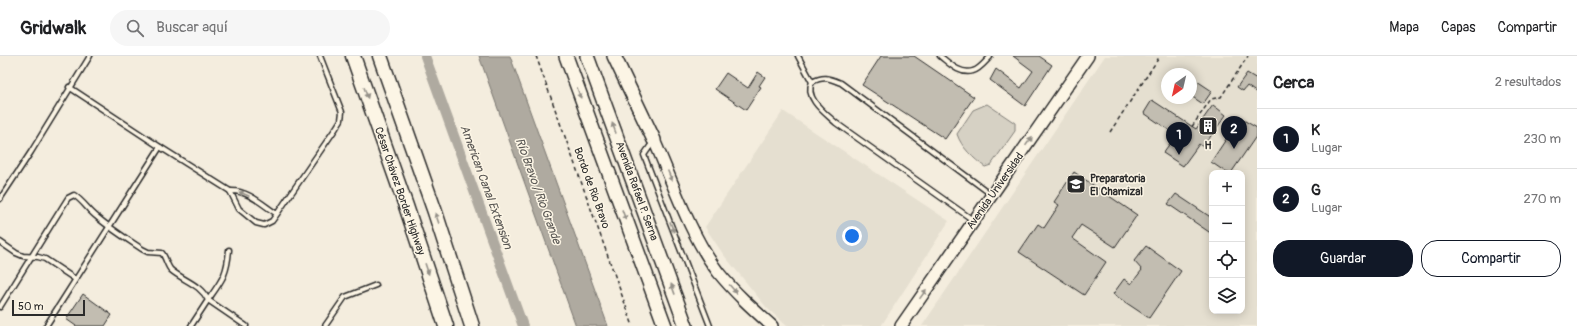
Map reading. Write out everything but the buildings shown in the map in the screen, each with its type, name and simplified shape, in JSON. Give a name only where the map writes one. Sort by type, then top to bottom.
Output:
[{"type":"highway","name":"César Chávez Border Highway","points":[[353,56],[406,206],[446,326]]},
{"type":"highway","points":[[380,56],[435,212],[472,324]]},
{"type":"highway","name":"Avenida Rafael P. Serna","points":[[566,56],[665,326]]},
{"type":"highway","name":"Avenida Rafael P. Serna","points":[[587,56],[686,326]]},
{"type":"highway","points":[[614,56],[654,140]]},
{"type":"main road","name":"Avenida Universidad","points":[[901,326],[962,240],[973,221],[1085,57]]},
{"type":"main road","points":[[654,140],[690,223],[704,250],[718,271],[742,299],[772,326]]},
{"type":"lane","points":[[0,200],[31,152],[69,87],[90,56]]},
{"type":"lane","points":[[69,87],[230,191],[239,209],[256,223],[264,225],[272,220],[277,214],[341,120],[342,112],[320,56]]},
{"type":"lane","points":[[798,56],[812,82]]},
{"type":"lane","points":[[940,56],[954,67],[967,72],[974,71],[990,57]]},
{"type":"lane","points":[[973,221],[836,124],[810,95],[809,87],[812,82],[820,77],[828,78],[841,83],[992,195]]},
{"type":"lane","points":[[654,140],[644,155],[710,326]]},
{"type":"lane","points":[[46,326],[160,147]]},
{"type":"lane","points":[[230,191],[246,193],[277,214]]},
{"type":"lane","points":[[0,307],[68,198],[74,195],[83,201],[94,215],[142,250],[162,253],[167,259],[170,269],[199,288],[208,300],[246,326]]},
{"type":"lane","points":[[0,242],[16,253],[45,259],[75,280]]},
{"type":"lane","points":[[191,326],[228,268],[229,250]]},
{"type":"lane","points":[[325,326],[345,297],[376,285]]},
{"type":"path","name":"Bordo de Rio Bravo","points":[[536,56],[633,326]]},
{"type":"path","points":[[1110,132],[1160,56]]},
{"type":"path","points":[[1180,144],[1211,99],[1221,97],[1248,56]]},
{"type":"shaded area","name":"Preparatoria El Chamizal","points":[[1105,56],[1257,56],[1257,326],[922,326]]},
{"type":"shaded area","points":[[987,104],[1015,123],[1015,131],[991,165],[985,167],[968,152],[957,134],[973,110]]},
{"type":"shaded area","points":[[783,111],[949,221],[881,326],[787,326],[767,308],[723,254],[705,227]]},
{"type":"water","name":"Río Bravo / Rio Grande","points":[[479,56],[510,56],[608,326],[576,326]]},
{"type":"waterway","name":"American Canal Extension","points":[[425,56],[523,326]]},
{"type":"place","name":"H","points":[[1208,126]]},
{"type":"place","name":"G","points":[[1234,149]]},
{"type":"place","name":"K","points":[[1179,155]]},
{"type":"place","name":"Preparatoria El Chamizal","points":[[1076,184]]}]
